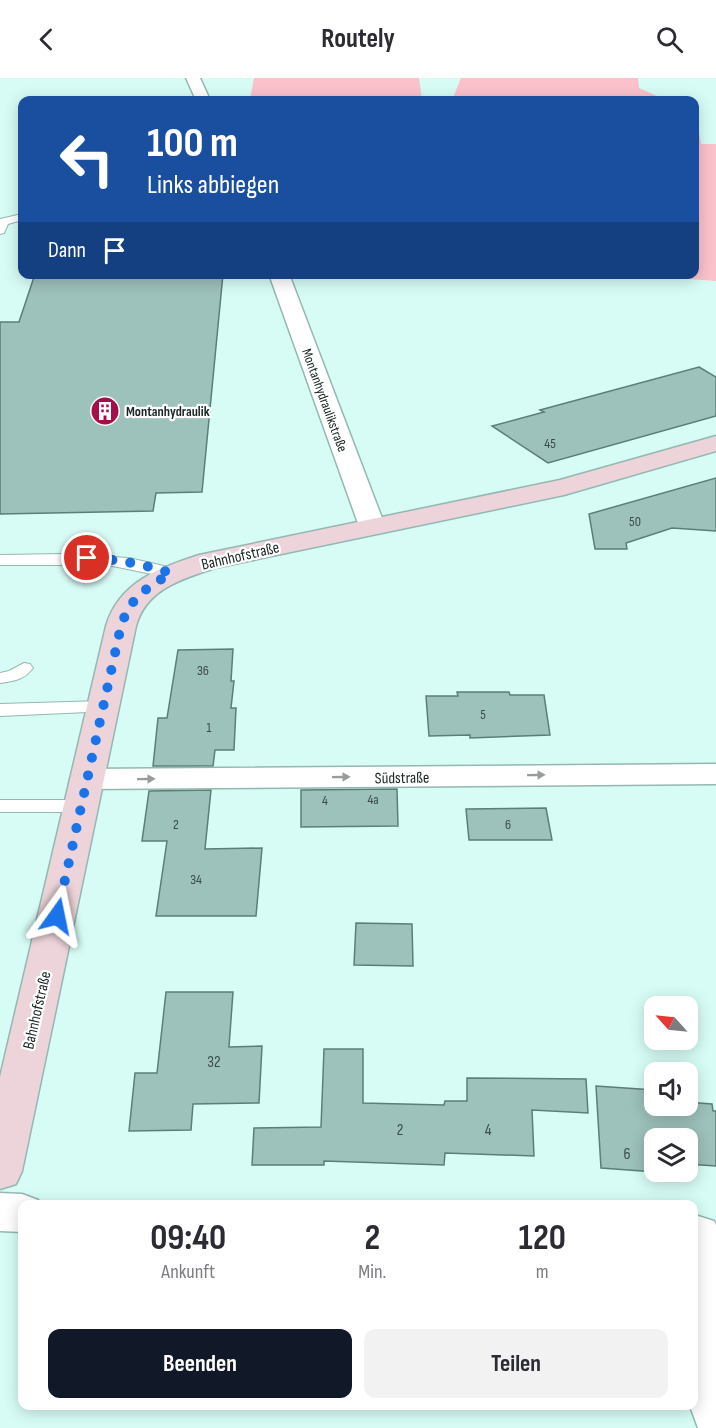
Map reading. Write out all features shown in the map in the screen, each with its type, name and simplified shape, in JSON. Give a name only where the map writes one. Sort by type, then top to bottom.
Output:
[{"type":"main road","name":"Bahnhofstraße","points":[[0,1171],[4,1136],[127,608],[146,589],[171,573],[208,561],[564,487],[716,443]]},
{"type":"street","points":[[193,78],[201,96]]},
{"type":"street","name":"Montanhydraulikstraße","points":[[281,279],[372,526]]},
{"type":"street","name":"Südstraße","points":[[84,792],[716,774]]},
{"type":"street","points":[[0,1212],[18,1213]]},
{"type":"street","points":[[702,1235],[716,1412]]},
{"type":"lane","points":[[0,231],[3,222],[18,218]]},
{"type":"lane","points":[[0,560],[115,559],[171,573]]},
{"type":"lane","points":[[0,678],[15,675],[24,668]]},
{"type":"lane","points":[[0,710],[103,707]]},
{"type":"lane","points":[[0,806],[84,792]]},
{"type":"shaded area","points":[[254,78],[419,78],[421,96],[251,96]]},
{"type":"shaded area","points":[[461,78],[638,78],[639,88],[657,96],[454,96]]},
{"type":"shaded area","points":[[699,131],[701,144],[716,144],[716,281],[689,279],[699,279]]},
{"type":"building","name":"Montanhydraulik","points":[[33,279],[223,279],[202,492],[156,493],[153,511],[0,514],[0,322],[19,322]]},
{"type":"building","points":[[699,367],[716,377],[716,416],[548,463],[492,426],[544,412],[540,410]]},
{"type":"building","points":[[716,478],[716,531],[672,528],[626,543],[627,549],[595,549],[589,514]]},
{"type":"building","points":[[233,649],[231,681],[234,681],[231,708],[236,708],[234,750],[215,750],[213,766],[153,766],[158,718],[167,718],[178,650]]},
{"type":"building","points":[[457,692],[544,695],[550,735],[470,738],[470,735],[429,736],[426,696],[458,696]]},
{"type":"building","points":[[397,789],[398,826],[301,827],[301,790]]},
{"type":"building","points":[[211,790],[205,849],[262,848],[256,916],[156,916],[167,841],[142,841],[149,791]]},
{"type":"building","points":[[546,808],[552,840],[469,840],[466,809]]},
{"type":"building","points":[[356,923],[412,924],[413,966],[354,965]]},
{"type":"building","points":[[166,992],[233,992],[229,1047],[262,1046],[259,1103],[193,1104],[191,1130],[129,1131],[135,1073],[157,1073]]},
{"type":"building","points":[[324,1049],[363,1049],[363,1103],[444,1105],[445,1101],[467,1101],[467,1078],[586,1079],[588,1113],[532,1110],[534,1156],[445,1153],[444,1165],[324,1161],[324,1165],[252,1165],[254,1128],[321,1127]]},
{"type":"building","points":[[596,1086],[644,1089],[644,1116],[698,1116],[698,1103],[712,1104],[713,1111],[716,1111],[716,1166],[698,1165],[698,1128],[644,1128],[644,1171],[601,1168]]},
{"type":"place","name":"Montanhydraulik","points":[[105,411]]},
{"type":"route","points":[[57,916],[121,626],[127,608],[146,589],[171,573],[115,559],[87,558]]}]
